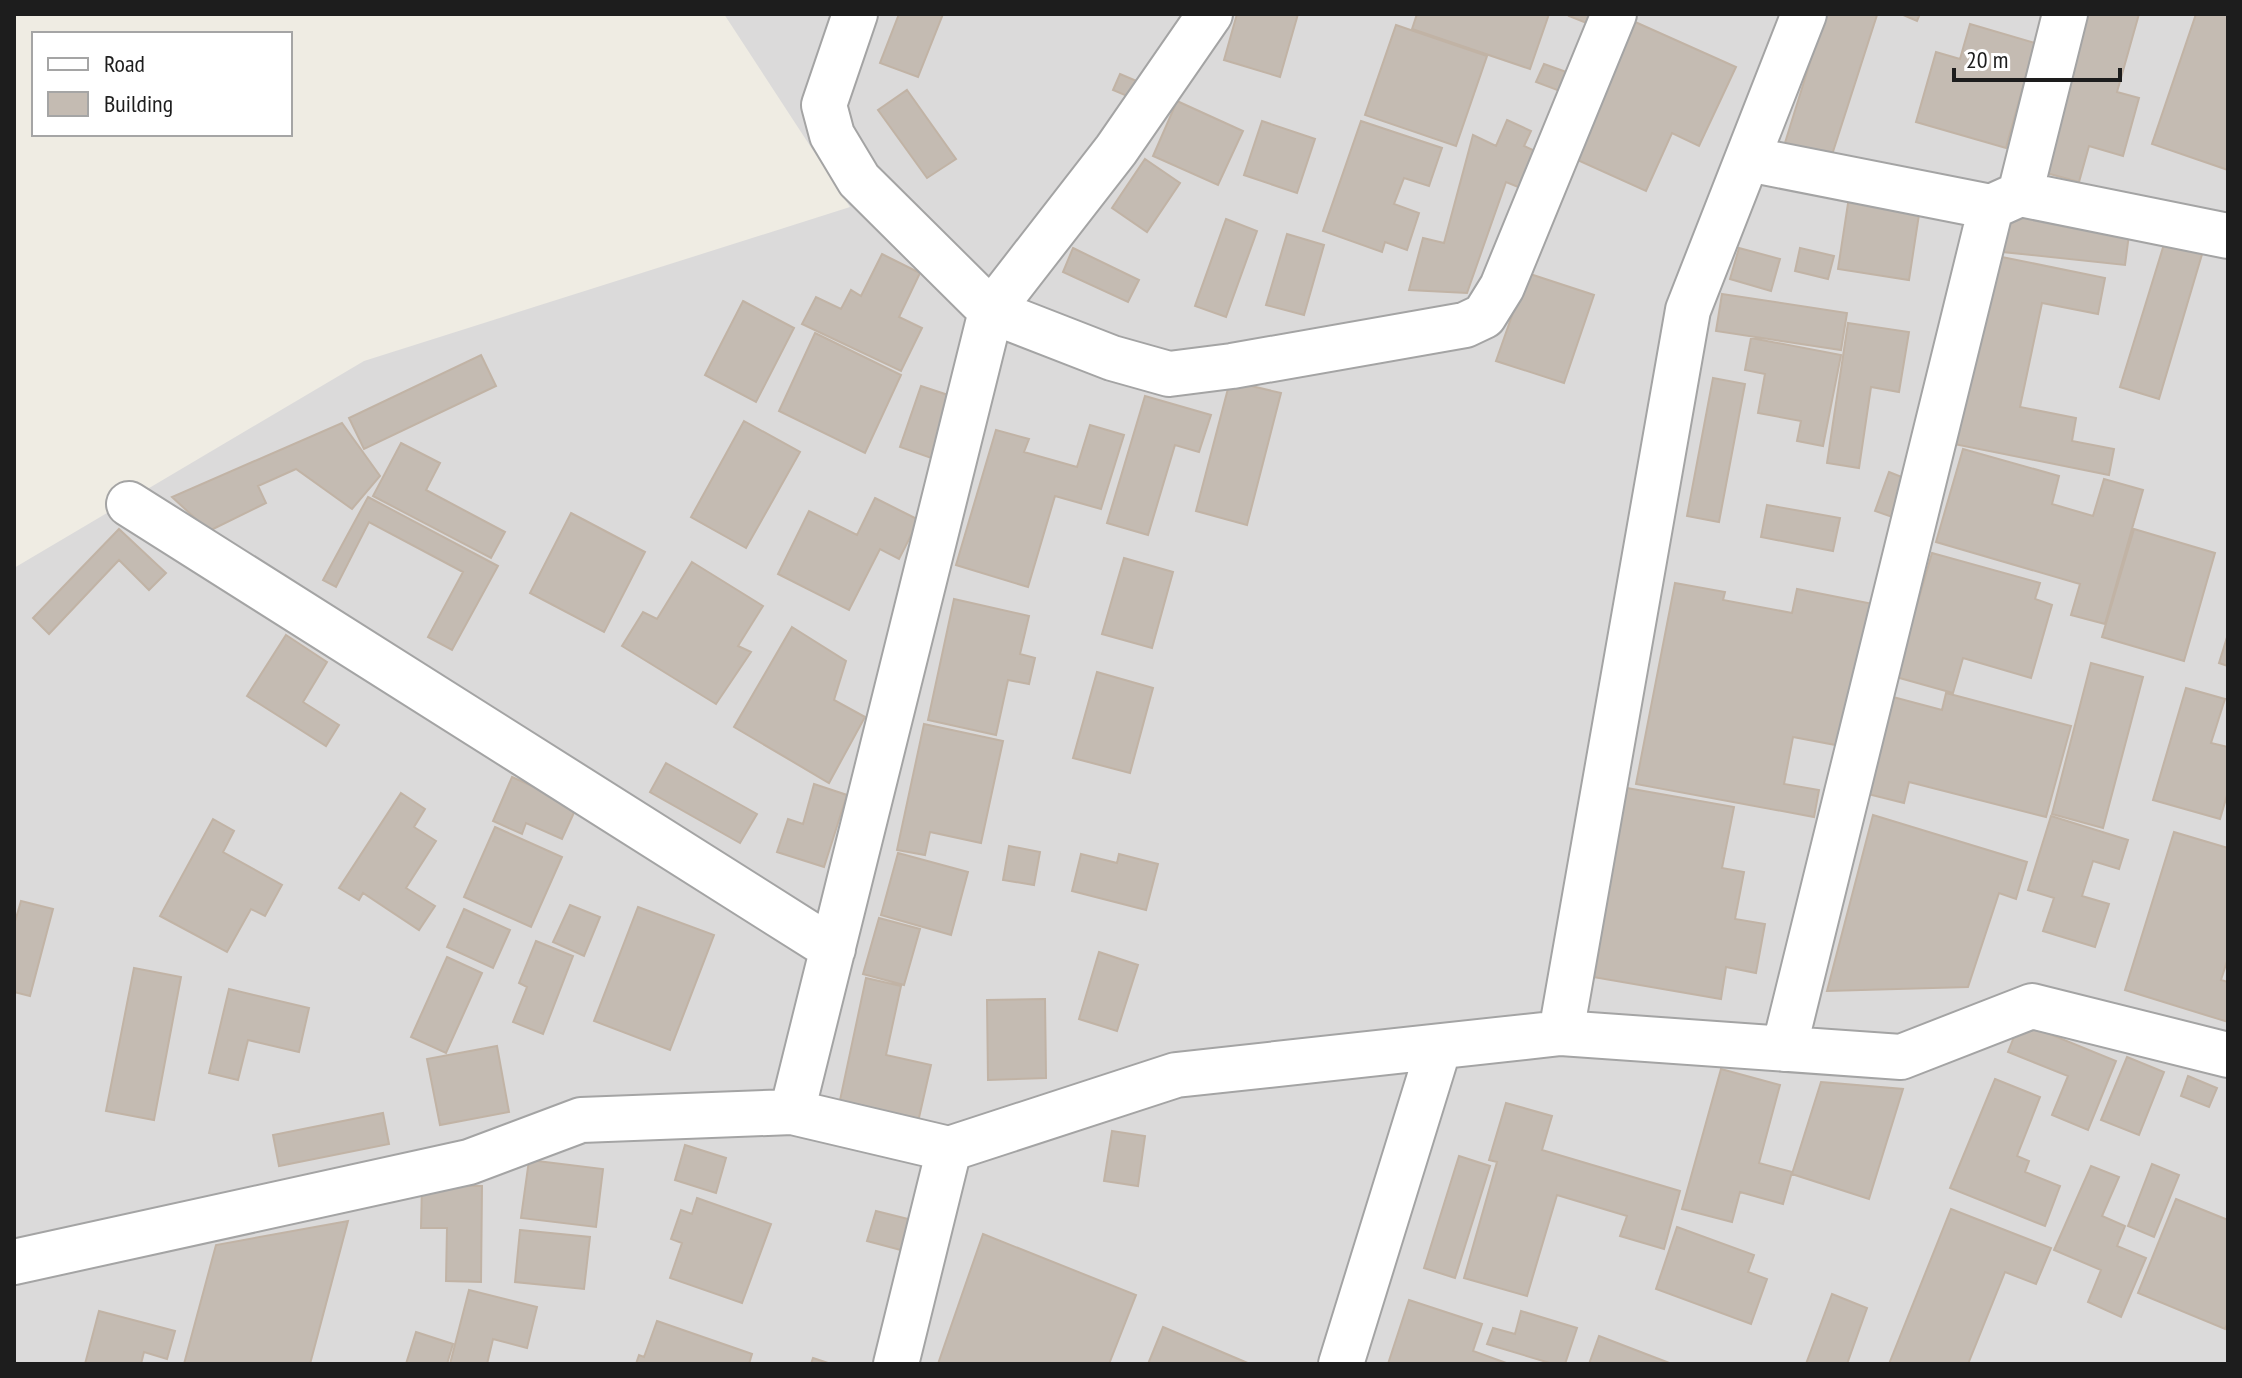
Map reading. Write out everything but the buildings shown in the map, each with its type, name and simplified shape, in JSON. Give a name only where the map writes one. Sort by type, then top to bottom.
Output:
[{"type":"street","points":[[855,14],[824,105],[832,135],[859,180],[991,311],[1112,358],[1169,374],[1465,325],[1484,316],[1502,287],[1614,14]]},
{"type":"street","points":[[792,1112],[991,311],[1116,150],[1210,14]]},
{"type":"street","points":[[1561,1033],[1688,310],[1804,14]]},
{"type":"street","points":[[1784,1049],[2005,200],[2065,14]]},
{"type":"street","points":[[1748,159],[2228,236]]},
{"type":"street","points":[[129,504],[833,949]]},
{"type":"street","points":[[14,1262],[469,1162],[581,1120],[792,1112],[949,1149],[1176,1075],[1561,1033],[1901,1057],[2032,1006],[2228,1055]]},
{"type":"street","points":[[1341,1364],[1439,1047]]},
{"type":"street","points":[[896,1364],[949,1149]]},
{"type":"shaded area","points":[[724,14],[2228,14],[2228,1364],[14,1364],[14,568],[364,361],[850,207]]}]
